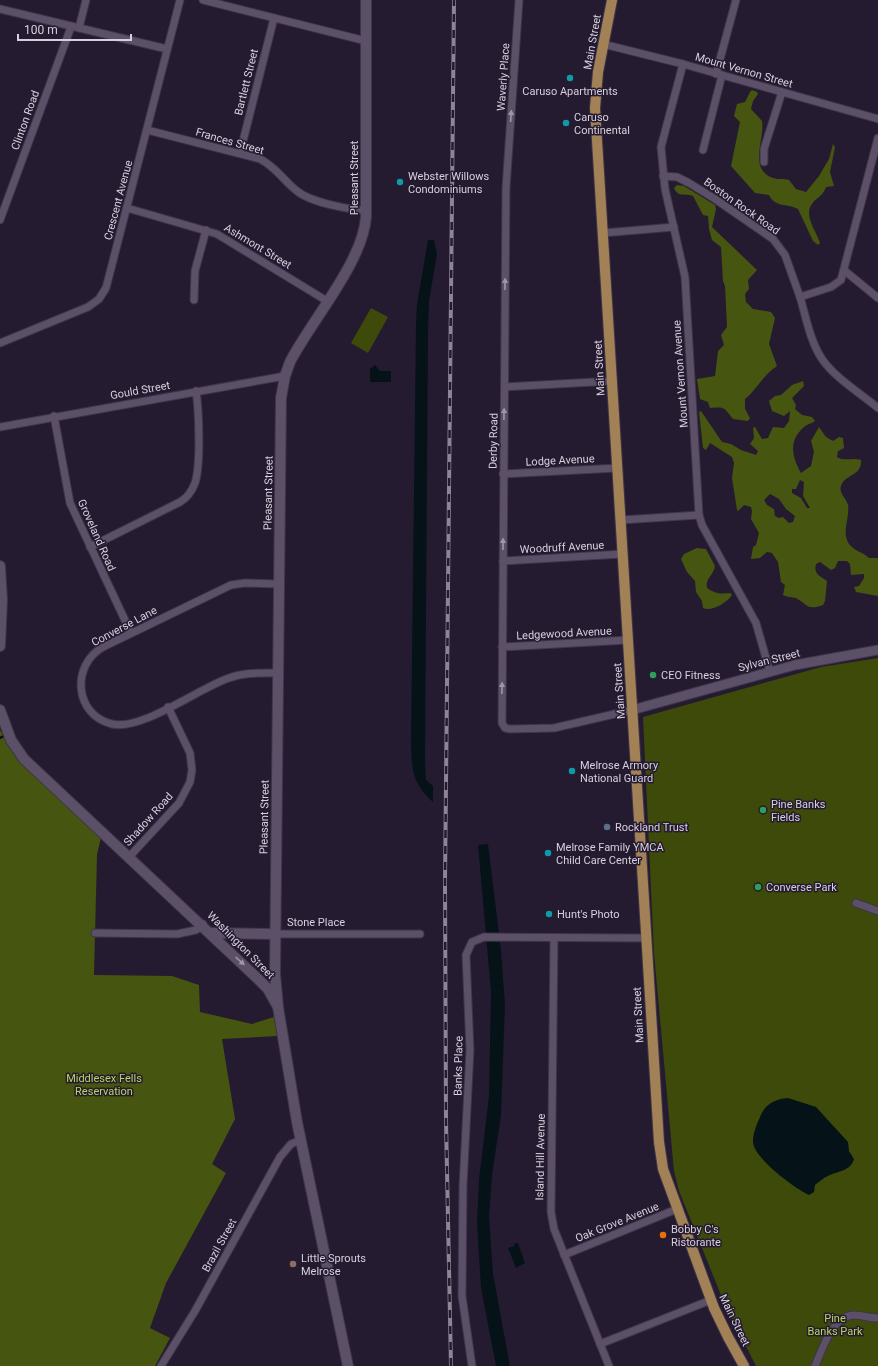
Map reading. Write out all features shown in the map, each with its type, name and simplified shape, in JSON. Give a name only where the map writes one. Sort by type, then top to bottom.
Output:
[{"type":"main road","name":"Pleasant Street","points":[[278,1007],[274,974],[281,408],[285,376],[292,357],[360,245],[365,228],[366,0]]},
{"type":"main road","name":"Main Street","points":[[612,0],[603,44],[595,101],[645,938],[659,1142],[663,1169],[711,1300],[728,1337],[744,1366]]},
{"type":"main road","points":[[0,566],[2,600],[0,646]]},
{"type":"main road","name":"Washington Street","points":[[0,710],[11,740],[24,759],[212,933],[263,983],[273,996],[278,1007],[300,1140],[348,1366]]},
{"type":"main road","name":"Stone Place","points":[[212,933],[275,934]]},
{"type":"street","name":"Clinton Road","points":[[0,220],[86,0]]},
{"type":"street","name":"Crescent Avenue","points":[[0,343],[84,309],[99,299],[107,284],[128,208],[180,0]]},
{"type":"street","points":[[203,0],[366,41]]},
{"type":"street","name":"Waverly Place","points":[[508,155],[519,0]]},
{"type":"street","points":[[703,150],[736,0]]},
{"type":"street","points":[[0,9],[167,49]]},
{"type":"street","name":"Bartlett Street","points":[[240,153],[274,18]]},
{"type":"street","name":"Mount Vernon Street","points":[[603,44],[719,74],[878,119]]},
{"type":"street","name":"Mount Vernon Avenue","points":[[682,64],[661,145],[663,176],[685,277],[699,515],[702,525],[757,625],[770,672]]},
{"type":"street","points":[[764,162],[764,149],[782,92]]},
{"type":"street","name":"Frances Street","points":[[147,130],[240,153],[268,163],[303,195],[350,209],[366,210]]},
{"type":"street","points":[[800,297],[837,284],[841,280],[845,271],[878,138]]},
{"type":"street","name":"Derby Road","points":[[504,727],[501,721],[506,188],[508,155]]},
{"type":"street","name":"Boston Rock Road","points":[[663,176],[677,177],[690,183],[769,235],[786,255],[814,342],[822,358],[834,372],[878,408]]},
{"type":"street","name":"Ashmont Street","points":[[128,208],[206,230],[233,242],[327,301]]},
{"type":"street","points":[[603,233],[674,228]]},
{"type":"street","points":[[194,300],[196,271],[206,230]]},
{"type":"street","points":[[845,271],[878,298]]},
{"type":"street","name":"Gould Street","points":[[0,427],[54,416],[285,376]]},
{"type":"street","points":[[504,387],[612,381]]},
{"type":"street","points":[[90,547],[180,502],[190,493],[195,482],[197,472],[198,410],[196,391]]},
{"type":"street","name":"Groveland Road","points":[[54,416],[70,503],[131,633]]},
{"type":"street","name":"Lodge Avenue","points":[[503,474],[617,468]]},
{"type":"street","points":[[620,520],[699,515]]},
{"type":"street","name":"Woodruff Avenue","points":[[503,561],[622,554]]},
{"type":"street","name":"Converse Lane","points":[[278,673],[246,674],[228,678],[135,722],[118,725],[98,718],[84,702],[80,681],[87,661],[99,649],[131,633],[231,585],[245,583],[279,584]]},
{"type":"street","name":"Ledgewood Avenue","points":[[502,647],[628,640]]},
{"type":"street","name":"Sylvan Street","points":[[504,727],[510,729],[554,728],[632,710],[807,662],[878,650]]},
{"type":"street","name":"Shadow Road","points":[[129,857],[179,803],[190,782],[192,770],[190,753],[168,707]]},
{"type":"street","points":[[856,903],[878,911]]},
{"type":"street","points":[[95,933],[177,934],[196,930],[202,924]]},
{"type":"street","name":"Stone Place","points":[[275,934],[420,934]]},
{"type":"street","name":"Banks Place","points":[[472,1366],[465,1327],[462,1284],[463,1186],[470,1050],[466,955],[472,942],[484,938],[645,938]]},
{"type":"street","name":"Island Hill Avenue","points":[[554,938],[551,1212],[554,1229],[609,1366]]},
{"type":"street","name":"Brazil Street","points":[[161,1366],[195,1311],[280,1157],[291,1144],[300,1140]]},
{"type":"street","name":"Oak Grove Avenue","points":[[564,1255],[677,1209]]},
{"type":"street","points":[[600,1344],[711,1300]]},
{"type":"street","points":[[815,1366],[826,1339],[842,1320],[854,1315],[878,1318]]},
{"type":"green space","points":[[752,90],[758,94],[753,101],[751,109],[762,121],[759,161],[765,174],[777,179],[789,180],[796,189],[806,192],[819,176],[829,159],[833,144],[835,147],[830,172],[834,186],[826,187],[823,193],[814,202],[809,214],[820,243],[818,245],[813,241],[798,209],[778,204],[769,195],[755,193],[731,166],[740,122],[734,116],[737,104],[745,102]]},
{"type":"green space","points":[[677,185],[684,186],[715,205],[716,209],[712,227],[757,270],[748,280],[749,289],[745,294],[746,302],[753,309],[771,312],[775,318],[769,344],[777,366],[745,399],[745,409],[750,418],[748,421],[733,419],[724,409],[710,408],[708,402],[700,399],[697,379],[715,376],[718,351],[724,345],[721,335],[727,327],[721,247],[712,240],[708,216],[703,215],[693,196],[680,194],[676,191],[674,188]]},
{"type":"green space","points":[[371,308],[388,317],[368,353],[351,343]]},
{"type":"green space","points":[[803,381],[804,386],[792,398],[796,405],[795,409],[802,415],[812,417],[815,421],[805,426],[799,432],[794,443],[793,449],[795,461],[801,473],[811,466],[814,452],[811,441],[819,427],[826,437],[833,441],[839,437],[843,438],[844,448],[838,451],[837,457],[843,459],[861,460],[861,465],[858,471],[846,479],[841,486],[841,492],[848,505],[846,535],[849,544],[853,548],[869,558],[878,558],[878,596],[856,592],[854,587],[859,586],[864,578],[864,574],[851,575],[850,564],[847,561],[838,561],[835,568],[831,570],[820,562],[816,564],[815,568],[817,573],[827,581],[825,601],[823,605],[818,607],[810,607],[796,598],[783,595],[785,585],[781,582],[778,562],[772,553],[767,552],[760,558],[751,559],[753,547],[756,545],[759,533],[751,519],[751,507],[744,505],[738,511],[737,510],[732,478],[734,463],[732,457],[710,443],[706,450],[703,448],[699,412],[701,411],[722,442],[731,444],[741,450],[756,455],[758,451],[750,444],[754,438],[753,428],[755,427],[762,439],[768,438],[773,427],[784,428],[789,421],[790,411],[784,416],[772,411],[769,401],[775,396],[781,395],[792,385]],"holes":[[[800,480],[804,482],[803,496],[810,508],[807,508],[801,498],[792,493],[792,489],[796,489]],[[770,494],[779,499],[786,509],[795,516],[793,522],[789,523],[783,517],[779,518],[775,516],[774,509],[767,505],[764,500]]]},
{"type":"green space","points":[[697,548],[706,549],[715,566],[708,579],[707,588],[716,592],[730,593],[732,595],[723,604],[710,609],[703,608],[702,601],[696,592],[695,581],[687,572],[681,559],[684,554]]},
{"type":"green space","name":"Pine Banks Park","points":[[878,658],[878,1366],[756,1366],[725,1305],[679,1191],[674,1171],[654,953],[643,717],[821,667]]},
{"type":"green space","name":"Middlesex Fells Reservation","points":[[0,730],[23,766],[101,837],[97,855],[94,975],[172,976],[199,985],[200,1012],[252,1024],[274,1017],[277,1036],[222,1039],[235,1119],[212,1164],[226,1173],[166,1283],[150,1328],[170,1338],[155,1366],[0,1366]]},
{"type":"shaded area","points":[[428,240],[434,240],[437,254],[429,301],[428,333],[425,761],[426,780],[433,786],[433,802],[421,789],[414,776],[411,743],[416,322],[417,304]]},
{"type":"shaded area","points":[[375,365],[380,371],[391,371],[391,382],[370,382],[370,369]]},
{"type":"shaded area","points":[[488,844],[501,950],[505,1005],[501,1115],[492,1175],[489,1217],[493,1274],[510,1366],[496,1366],[481,1288],[477,1224],[479,1179],[489,1096],[491,992],[478,845]]},
{"type":"shaded area","points":[[788,1098],[816,1107],[848,1142],[849,1151],[854,1159],[850,1166],[844,1170],[826,1177],[815,1185],[814,1192],[809,1195],[775,1172],[759,1155],[753,1141],[756,1126],[762,1112],[771,1103]]},
{"type":"shaded area","points":[[515,1243],[518,1243],[525,1263],[516,1268],[508,1248],[514,1246]]},
{"type":"waterway","points":[[0,738],[4,736]]},
{"type":"railway","points":[[451,1366],[446,1121],[445,882],[454,0]]},
{"type":"place","name":"Caruso Apartments","points":[[570,78]]},
{"type":"place","name":"Caruso Continental","points":[[566,123]]},
{"type":"place","name":"Webster Willows Condominiums","points":[[400,182]]},
{"type":"place","name":"CEO Fitness","points":[[653,675]]},
{"type":"place","name":"Melrose Armory National Guard","points":[[572,771]]},
{"type":"place","name":"Pine Banks Fields","points":[[763,810]]},
{"type":"place","name":"Rockland Trust","points":[[607,827]]},
{"type":"place","name":"Melrose Family YMCA Child Care Center","points":[[548,853]]},
{"type":"place","name":"Converse Park","points":[[758,887]]},
{"type":"place","name":"Hunt's Photo","points":[[549,914]]},
{"type":"place","name":"Bobby C's Ristorante","points":[[663,1235]]},
{"type":"place","name":"Little Sprouts Melrose","points":[[293,1264]]}]
